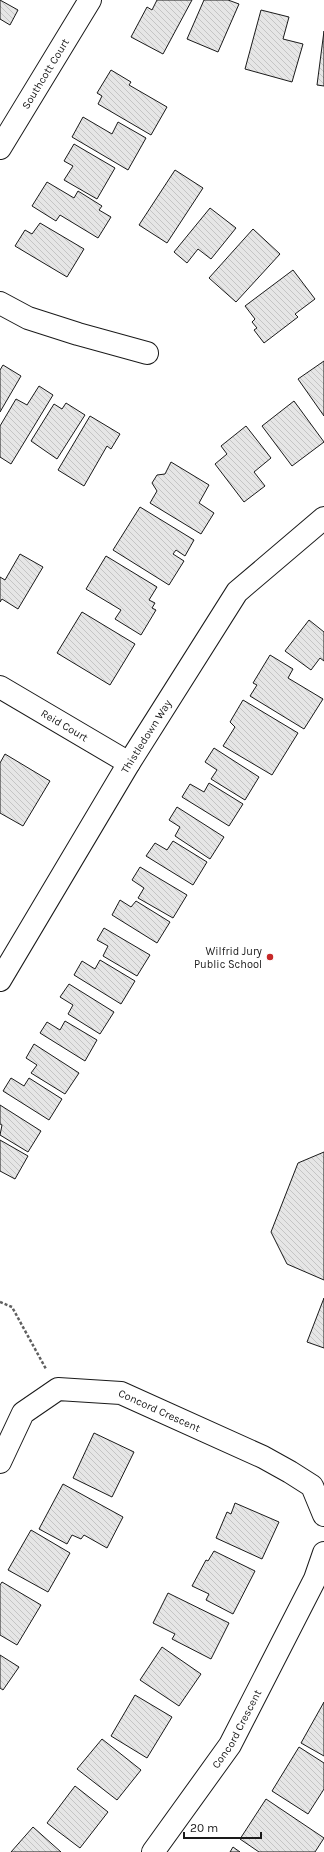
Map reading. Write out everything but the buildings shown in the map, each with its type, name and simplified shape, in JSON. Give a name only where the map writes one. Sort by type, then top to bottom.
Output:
[{"type":"street","name":"Southcott Court","points":[[0,148],[90,0]]},
{"type":"street","points":[[0,303],[28,318],[78,334],[147,353]]},
{"type":"street","name":"Thistledown Way","points":[[0,980],[129,763],[237,592],[324,518]]},
{"type":"street","name":"Reid Court","points":[[0,687],[129,763]]},
{"type":"street","points":[[0,1462],[23,1413],[58,1389]]},
{"type":"street","name":"Concord Crescent","points":[[58,1389],[121,1394],[263,1458],[312,1486],[324,1515]]},
{"type":"street","name":"Concord Crescent","points":[[153,1852],[230,1746],[315,1579],[324,1553]]},
{"type":"path","points":[[0,1302],[12,1307],[58,1389]]},
{"type":"place","name":"Wilfrid Jury Public School","points":[[270,957]]}]
